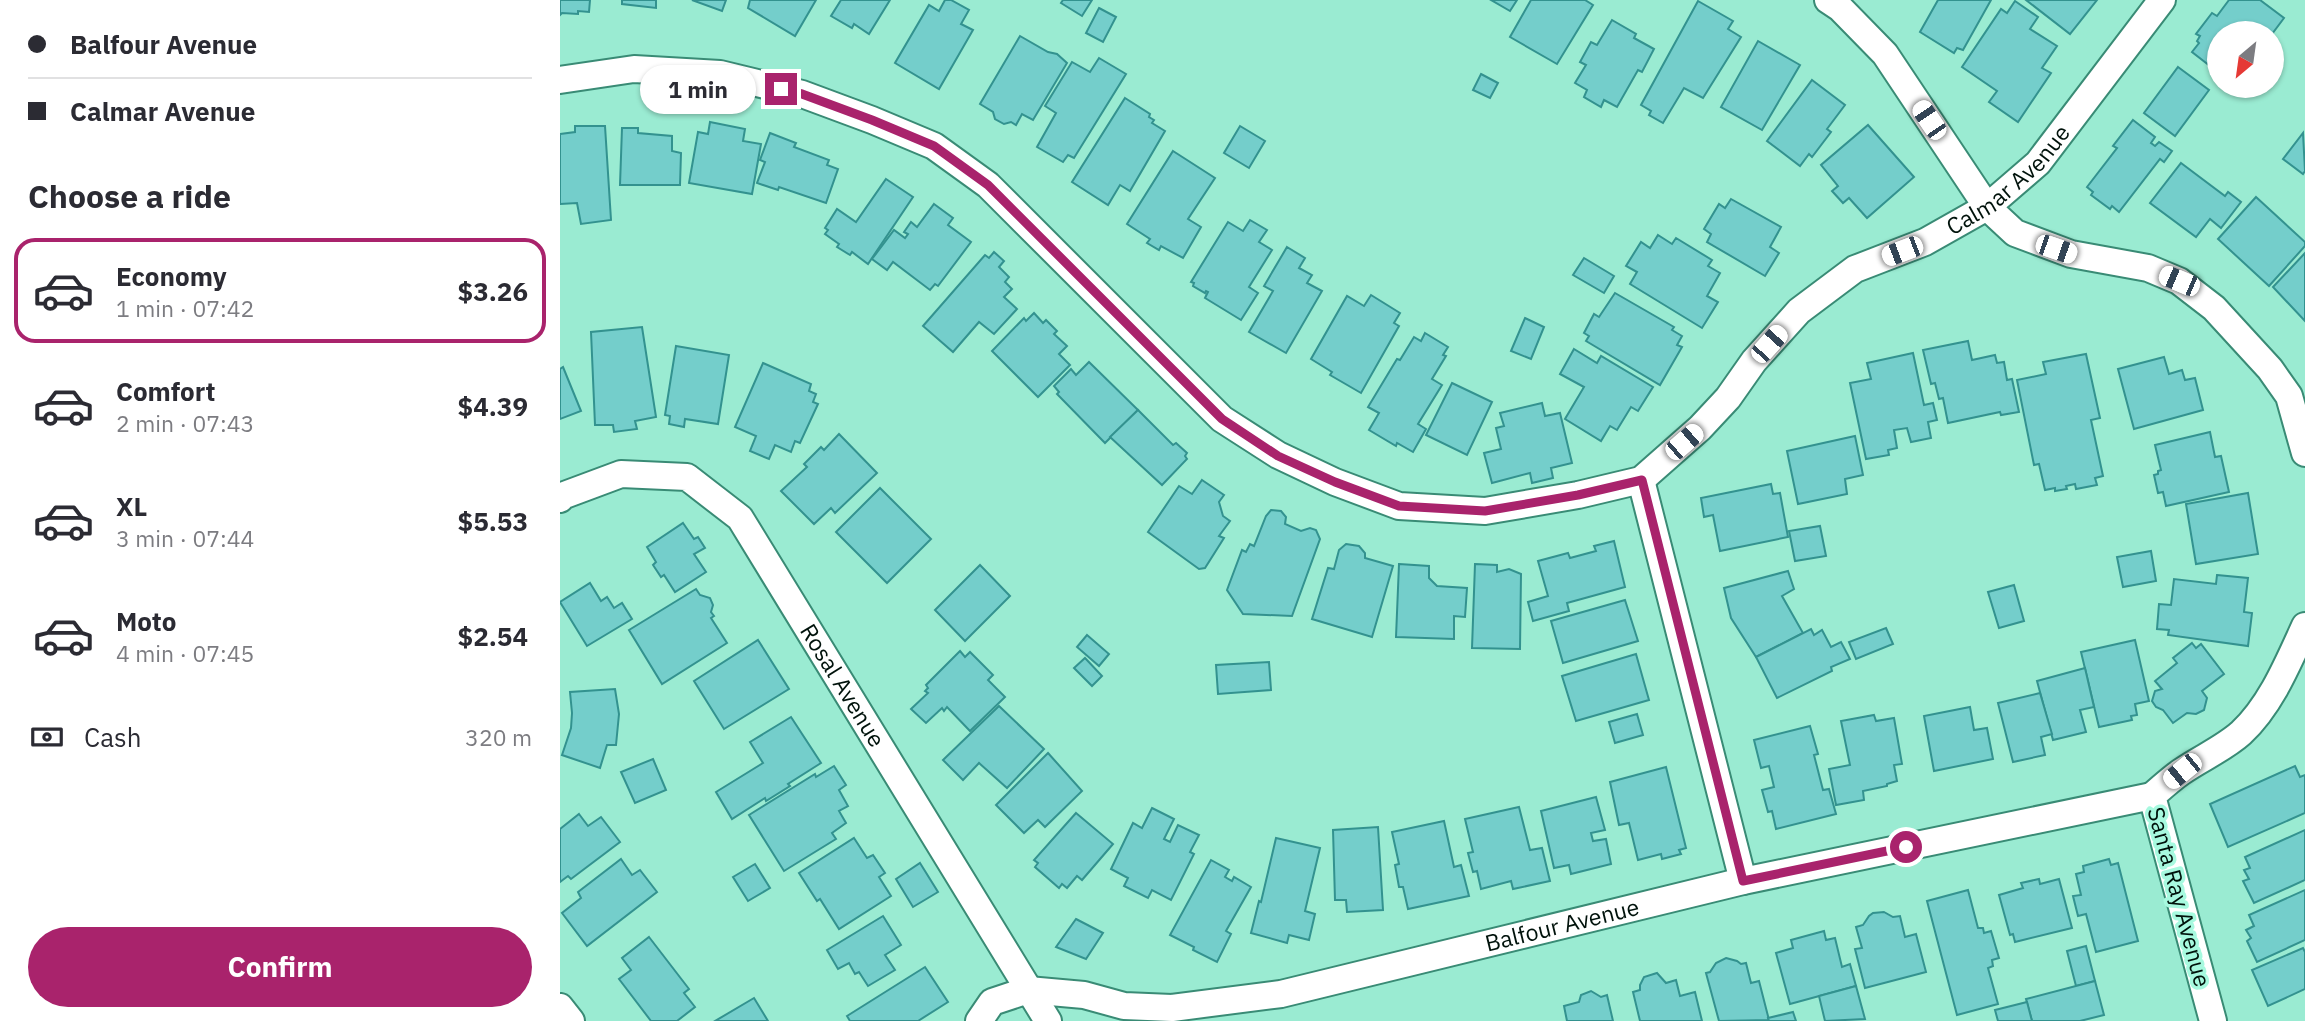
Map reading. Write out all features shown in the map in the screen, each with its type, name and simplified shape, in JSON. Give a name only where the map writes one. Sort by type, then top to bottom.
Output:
[{"type":"street","points":[[1828,0],[1840,8],[1885,54],[1987,207],[2015,233],[2071,254],[2148,268],[2179,281],[2214,308],[2270,369],[2289,396],[2305,453]]},
{"type":"street","name":"Calmar Avenue","points":[[560,80],[634,69],[720,74],[802,94],[934,146],[988,185],[1222,419],[1278,456],[1335,482],[1399,506],[1485,511],[1578,495],[1642,480],[1700,428],[1728,398],[1754,361],[1799,311],[1855,269],[1926,242],[1987,207],[2038,163],[2162,0]]},
{"type":"street","name":"Rosal Avenue","points":[[560,499],[621,474],[687,477],[740,519],[1048,1021]]},
{"type":"street","points":[[1642,480],[1743,881]]},
{"type":"street","name":"Santa Ray Avenue","points":[[2213,1021],[2152,796],[2182,771],[2213,754],[2242,732],[2268,701],[2305,626]]},
{"type":"street","name":"Balfour Avenue","points":[[979,1021],[992,1002],[1028,990],[1084,995],[1124,1006],[1172,1008],[1281,994],[1743,881],[2152,796]]},
{"type":"street","points":[[560,1007],[571,1021]]},
{"type":"building","points":[[560,0],[590,0],[589,12],[578,11],[578,14],[560,15]]},
{"type":"building","points":[[622,0],[656,0],[656,8],[622,4]]},
{"type":"building","points":[[692,0],[726,0],[722,11]]},
{"type":"building","points":[[750,0],[816,0],[795,36],[748,8]]},
{"type":"building","points":[[841,0],[890,0],[869,34],[854,24],[852,28],[831,16]]},
{"type":"building","points":[[945,0],[951,0],[969,10],[961,24],[973,30],[939,89],[895,63],[929,5],[939,11]]},
{"type":"building","points":[[1063,0],[1092,0],[1082,16],[1061,3]]},
{"type":"building","points":[[1491,0],[1517,0],[1510,11]]},
{"type":"building","points":[[1531,0],[1585,0],[1593,5],[1557,64],[1510,37]]},
{"type":"building","points":[[1938,0],[1991,0],[1963,50],[1957,48],[1954,53],[1920,32]]},
{"type":"building","points":[[2026,0],[2097,0],[2070,34]]},
{"type":"building","points":[[2229,0],[2260,0],[2284,18],[2282,21],[2207,21],[2207,64],[2192,52],[2199,43],[2197,41],[2200,36],[2196,34],[2212,13],[2217,16]]},
{"type":"building","points":[[1698,1],[1733,21],[1728,29],[1741,37],[1703,98],[1684,88],[1663,123],[1649,115],[1651,111],[1641,105]]},
{"type":"building","points":[[2015,1],[2038,17],[2030,29],[2057,46],[2042,68],[2051,73],[2018,122],[1989,102],[1997,91],[1962,67],[2001,9],[2007,13]]},
{"type":"building","points":[[1099,8],[1116,17],[1103,42],[1086,33]]},
{"type":"building","points":[[1612,20],[1636,34],[1634,38],[1654,49],[1642,72],[1638,70],[1617,107],[1604,100],[1601,107],[1584,97],[1587,90],[1575,83],[1586,65],[1580,62],[1591,42],[1597,45]]},
{"type":"building","points":[[1020,36],[1048,52],[1057,54],[1067,63],[1033,120],[1022,114],[1016,125],[1011,122],[1004,124],[995,119],[993,112],[980,104]]},
{"type":"building","points":[[1758,41],[1800,65],[1762,130],[1721,107]]},
{"type":"building","points":[[1099,58],[1126,74],[1074,158],[1068,155],[1063,162],[1037,147],[1056,113],[1045,106],[1072,62],[1090,72]]},
{"type":"building","points":[[2178,67],[2207,89],[2207,93],[2175,136],[2144,113]]},
{"type":"building","points":[[1481,74],[1498,83],[1490,98],[1473,90]]},
{"type":"building","points":[[1812,80],[1845,105],[1827,129],[1831,132],[1812,157],[1809,154],[1800,166],[1767,141]]},
{"type":"building","points":[[1125,98],[1150,114],[1149,117],[1154,120],[1152,123],[1165,131],[1130,191],[1120,185],[1108,205],[1072,182]]},
{"type":"building","points":[[2133,120],[2155,137],[2151,143],[2155,146],[2159,142],[2172,151],[2164,162],[2160,159],[2119,212],[2112,206],[2110,209],[2091,195],[2093,192],[2087,187],[2117,148],[2113,146]]},
{"type":"building","points":[[710,122],[745,129],[743,141],[761,144],[752,194],[689,183],[698,132],[708,134]]},
{"type":"building","points":[[1868,125],[1914,177],[1867,218],[1849,198],[1843,203],[1832,191],[1838,186],[1821,165]]},
{"type":"building","points":[[575,126],[605,126],[611,220],[581,224],[577,203],[560,204],[560,134],[575,132]]},
{"type":"building","points":[[1240,126],[1265,141],[1249,168],[1224,153]]},
{"type":"building","points":[[622,128],[638,128],[638,133],[672,136],[672,151],[681,153],[680,185],[620,185]]},
{"type":"building","points":[[770,133],[796,143],[794,147],[829,160],[827,165],[838,169],[826,203],[779,187],[778,190],[757,183],[765,162],[760,160]]},
{"type":"building","points":[[2303,133],[2305,171],[2303,174],[2283,159]]},
{"type":"building","points":[[1173,151],[1215,178],[1188,219],[1201,227],[1183,258],[1161,246],[1159,250],[1147,243],[1150,239],[1127,224]]},
{"type":"building","points":[[2181,163],[2225,196],[2228,192],[2241,202],[2221,228],[2210,219],[2196,237],[2150,203]]},
{"type":"building","points":[[886,179],[913,197],[868,264],[852,252],[850,255],[837,247],[839,244],[825,234],[828,230],[825,228],[837,209],[856,222]]},
{"type":"building","points":[[2256,197],[2305,242],[2305,246],[2269,286],[2218,239]]},
{"type":"building","points":[[1731,199],[1781,227],[1770,247],[1779,253],[1765,276],[1707,242],[1711,234],[1704,229],[1719,204],[1725,208]]},
{"type":"building","points":[[934,204],[953,218],[948,225],[971,242],[938,286],[935,284],[930,290],[893,262],[887,270],[872,259],[894,230],[905,238],[908,234],[904,232],[911,222],[917,227]]},
{"type":"building","points":[[1250,220],[1267,230],[1259,242],[1272,250],[1249,287],[1258,293],[1241,320],[1205,298],[1208,292],[1193,286],[1194,283],[1191,282],[1228,222],[1243,231]]},
{"type":"building","points":[[1658,235],[1672,244],[1676,238],[1712,260],[1708,266],[1720,273],[1707,296],[1718,302],[1702,328],[1630,284],[1637,272],[1626,266],[1641,242],[1650,248]]},
{"type":"building","points":[[1287,247],[1305,258],[1299,268],[1312,275],[1307,283],[1322,291],[1286,353],[1249,332],[1273,291],[1264,286]]},
{"type":"building","points":[[994,252],[1004,261],[999,267],[1009,277],[1005,282],[1012,289],[1004,297],[1017,309],[994,334],[979,322],[953,352],[923,326],[985,255],[989,258]]},
{"type":"building","points":[[2305,253],[2305,321],[2273,287]]},
{"type":"building","points":[[1584,258],[1614,276],[1604,293],[1573,275]]},
{"type":"building","points":[[1615,293],[1674,327],[1672,330],[1682,336],[1677,345],[1682,347],[1660,385],[1586,341],[1589,336],[1584,333],[1594,314],[1599,317]]},
{"type":"building","points":[[1371,295],[1400,313],[1394,323],[1399,326],[1361,393],[1330,375],[1332,372],[1311,359],[1347,296],[1364,306]]},
{"type":"building","points":[[1034,313],[1043,323],[1046,320],[1057,331],[1054,334],[1067,346],[1059,354],[1070,365],[1038,397],[992,351],[1024,318],[1026,321]]},
{"type":"building","points":[[1525,318],[1544,327],[1531,359],[1511,351]]},
{"type":"building","points":[[642,327],[656,417],[635,421],[637,429],[614,432],[613,425],[595,425],[591,332]]},
{"type":"building","points":[[1425,333],[1448,347],[1443,355],[1446,356],[1432,379],[1442,385],[1418,424],[1426,429],[1413,452],[1397,443],[1396,446],[1369,430],[1379,413],[1368,407],[1397,359],[1400,360],[1414,337],[1421,341]]},
{"type":"building","points":[[1968,341],[1972,360],[1995,355],[1997,363],[2004,362],[2007,380],[2012,379],[2019,412],[2001,415],[2000,412],[1948,423],[1943,398],[1939,399],[1935,383],[1931,384],[1923,350]]},
{"type":"building","points":[[676,346],[729,355],[718,424],[685,419],[684,427],[669,424],[670,416],[665,415]]},
{"type":"building","points":[[1574,349],[1597,363],[1601,356],[1653,387],[1638,411],[1631,407],[1617,430],[1610,426],[1601,441],[1565,419],[1584,387],[1560,374]]},
{"type":"building","points":[[1913,353],[1924,405],[1933,403],[1937,420],[1928,422],[1931,438],[1911,442],[1907,428],[1894,430],[1897,448],[1888,450],[1889,455],[1866,459],[1850,383],[1871,379],[1867,363]]},
{"type":"building","points":[[2086,354],[2100,418],[2091,420],[2103,476],[2095,478],[2097,485],[2076,489],[2075,484],[2066,486],[2067,489],[2045,490],[2039,464],[2034,465],[2017,380],[2046,374],[2043,362]]},
{"type":"building","points":[[2164,357],[2169,374],[2182,370],[2185,380],[2195,378],[2203,410],[2134,429],[2118,369]]},
{"type":"building","points":[[1089,362],[1138,410],[1105,443],[1057,394],[1059,392],[1054,386],[1071,369],[1076,375]]},
{"type":"building","points":[[763,363],[811,384],[809,391],[816,394],[813,402],[818,404],[800,443],[795,441],[791,452],[775,445],[769,459],[750,451],[756,436],[735,427]]},
{"type":"building","points":[[563,367],[581,411],[560,419],[560,369]]},
{"type":"building","points":[[1452,383],[1492,402],[1467,455],[1426,435]]},
{"type":"building","points":[[1542,403],[1545,416],[1560,413],[1572,463],[1551,468],[1553,478],[1532,483],[1530,473],[1492,483],[1484,453],[1501,449],[1496,428],[1504,426],[1500,413]]},
{"type":"building","points":[[1138,410],[1173,445],[1176,443],[1187,453],[1187,459],[1162,485],[1110,437]]},
{"type":"building","points":[[2210,432],[2215,457],[2221,456],[2229,492],[2166,506],[2163,492],[2158,493],[2154,475],[2161,470],[2155,445]]},
{"type":"building","points":[[839,434],[877,473],[835,513],[831,508],[814,524],[781,491],[807,467],[804,464],[821,447],[824,450]]},
{"type":"building","points":[[1855,436],[1863,475],[1845,479],[1847,494],[1798,504],[1787,451]]},
{"type":"building","points":[[1202,480],[1224,495],[1219,502],[1223,516],[1230,521],[1219,536],[1224,538],[1205,568],[1199,569],[1148,532],[1179,486],[1192,494]]},
{"type":"building","points":[[1771,484],[1773,494],[1780,493],[1788,537],[1720,551],[1713,515],[1704,517],[1701,498]]},
{"type":"building","points":[[880,488],[931,539],[887,583],[836,532]]},
{"type":"building","points":[[2248,493],[2258,554],[2196,564],[2186,504]]},
{"type":"building","points":[[1271,510],[1281,511],[1286,517],[1285,524],[1301,531],[1310,528],[1316,530],[1320,539],[1292,616],[1243,614],[1227,590],[1242,550],[1246,552],[1250,544],[1254,546]]},
{"type":"building","points":[[683,523],[694,539],[698,537],[705,548],[694,554],[706,572],[675,592],[664,575],[661,577],[653,565],[656,562],[647,547]]},
{"type":"building","points":[[1820,526],[1826,556],[1795,561],[1789,531]]},
{"type":"building","points":[[1614,541],[1625,587],[1567,603],[1569,611],[1533,621],[1528,602],[1548,596],[1538,561],[1568,553],[1570,558],[1596,551],[1594,546]]},
{"type":"building","points":[[1346,544],[1359,546],[1365,553],[1365,558],[1393,566],[1372,637],[1312,619],[1328,568],[1334,569],[1339,550]]},
{"type":"building","points":[[2151,551],[2156,581],[2123,587],[2117,557]]},
{"type":"building","points":[[1399,564],[1429,566],[1429,578],[1437,586],[1467,588],[1465,617],[1454,616],[1454,639],[1396,637]]},
{"type":"building","points":[[1475,564],[1497,565],[1497,572],[1509,569],[1521,574],[1520,649],[1472,648]]},
{"type":"building","points":[[980,565],[1010,596],[965,641],[935,610]]},
{"type":"building","points":[[1788,571],[1794,589],[1782,596],[1803,633],[1756,657],[1731,618],[1724,588]]},
{"type":"building","points":[[2217,575],[2248,578],[2244,612],[2252,613],[2248,646],[2168,635],[2169,630],[2157,629],[2159,604],[2171,605],[2174,579],[2216,584]]},
{"type":"building","points":[[590,583],[601,601],[607,597],[614,608],[622,603],[632,619],[587,646],[560,602]]},
{"type":"building","points":[[2014,585],[2024,621],[1999,628],[1988,592]]},
{"type":"building","points":[[696,589],[700,595],[710,598],[714,616],[711,618],[727,643],[662,684],[629,630]]},
{"type":"building","points":[[1625,600],[1638,641],[1563,663],[1551,621]]},
{"type":"building","points":[[1886,628],[1893,644],[1856,659],[1849,642]]},
{"type":"building","points":[[1811,629],[1814,635],[1822,630],[1831,647],[1841,642],[1850,659],[1831,667],[1832,671],[1777,698],[1756,657]]},
{"type":"building","points":[[1087,635],[1109,654],[1099,666],[1077,647]]},
{"type":"building","points":[[758,640],[789,689],[724,729],[694,681]]},
{"type":"building","points":[[2135,640],[2149,701],[2135,704],[2137,715],[2131,716],[2132,720],[2099,727],[2081,652]]},
{"type":"building","points":[[2192,643],[2196,648],[2201,644],[2224,674],[2202,691],[2207,698],[2204,710],[2196,714],[2187,713],[2173,723],[2152,701],[2155,691],[2162,689],[2155,681],[2177,663],[2173,658]]},
{"type":"building","points":[[960,651],[965,657],[970,652],[993,675],[988,680],[1005,697],[970,731],[947,707],[944,711],[942,708],[926,723],[911,709],[928,693],[925,691],[928,688],[926,685]]},
{"type":"building","points":[[1636,654],[1649,700],[1576,721],[1562,676]]},
{"type":"building","points":[[1085,658],[1102,676],[1092,686],[1074,668]]},
{"type":"building","points":[[1269,662],[1271,690],[1218,694],[1216,665]]},
{"type":"building","points":[[2085,668],[2094,707],[2080,710],[2086,732],[2053,740],[2037,681]]},
{"type":"building","points":[[615,689],[619,714],[616,745],[607,745],[600,768],[562,755],[571,728],[570,692]]},
{"type":"building","points":[[2040,693],[2052,734],[2041,737],[2045,755],[2013,762],[1998,703]]},
{"type":"building","points":[[999,706],[1044,749],[1007,788],[979,763],[963,780],[943,760]]},
{"type":"building","points":[[1970,707],[1974,730],[1987,728],[1993,759],[1934,771],[1924,716]]},
{"type":"building","points":[[1637,714],[1643,735],[1615,743],[1609,722]]},
{"type":"building","points":[[1874,715],[1876,721],[1894,718],[1902,764],[1894,765],[1897,781],[1863,791],[1864,800],[1836,805],[1829,769],[1850,765],[1841,721]]},
{"type":"building","points":[[791,717],[821,763],[788,784],[790,786],[732,819],[716,792],[763,763],[750,742]]},
{"type":"building","points":[[1810,726],[1818,754],[1814,755],[1823,790],[1829,789],[1836,814],[1776,829],[1772,811],[1768,812],[1762,790],[1774,787],[1769,766],[1761,768],[1754,740]]},
{"type":"building","points":[[1048,753],[1082,791],[1045,827],[1038,820],[1024,833],[996,805]]},
{"type":"building","points":[[653,759],[666,790],[635,803],[621,772]]},
{"type":"building","points":[[834,766],[846,785],[839,790],[848,806],[839,811],[846,823],[832,833],[836,839],[784,871],[749,815],[815,774],[816,777]]},
{"type":"building","points":[[2295,766],[2300,777],[2305,775],[2305,813],[2228,847],[2210,804]]},
{"type":"building","points":[[1666,767],[1686,848],[1679,850],[1681,854],[1662,859],[1661,854],[1638,860],[1629,823],[1619,825],[1610,782]]},
{"type":"building","points":[[1596,797],[1605,830],[1591,833],[1593,841],[1606,839],[1611,864],[1571,874],[1569,865],[1554,868],[1541,811]]},
{"type":"building","points":[[1519,807],[1530,850],[1542,848],[1550,881],[1513,889],[1511,881],[1481,889],[1477,871],[1473,872],[1468,853],[1473,852],[1465,819]]},
{"type":"building","points":[[1152,808],[1174,819],[1164,839],[1170,842],[1178,825],[1199,835],[1190,852],[1194,854],[1171,900],[1152,890],[1148,898],[1124,886],[1128,878],[1111,869],[1133,823],[1142,828]]},
{"type":"building","points":[[1076,813],[1113,844],[1082,880],[1077,876],[1067,888],[1062,884],[1059,888],[1035,867],[1038,863],[1034,860]]},
{"type":"building","points":[[579,814],[588,826],[601,817],[620,842],[571,879],[568,876],[560,882],[560,829]]},
{"type":"building","points":[[1444,821],[1454,867],[1461,865],[1469,896],[1408,909],[1403,887],[1399,887],[1395,865],[1399,864],[1392,832]]},
{"type":"building","points":[[1378,827],[1383,910],[1347,912],[1346,900],[1335,900],[1333,830]]},
{"type":"building","points":[[2305,830],[2305,880],[2254,903],[2243,881],[2249,879],[2244,870],[2250,868],[2245,857]]},
{"type":"building","points":[[854,838],[867,858],[873,855],[885,873],[879,877],[891,896],[839,929],[799,873]]},
{"type":"building","points":[[1276,838],[1320,848],[1305,911],[1315,914],[1309,940],[1289,935],[1287,943],[1251,933]]},
{"type":"building","points":[[621,859],[632,875],[640,870],[657,892],[587,946],[562,913],[581,898],[578,892]]},
{"type":"building","points":[[2109,859],[2111,865],[2118,863],[2138,941],[2096,952],[2086,914],[2078,916],[2073,896],[2081,895],[2076,874],[2084,872],[2083,866]]},
{"type":"building","points":[[1211,860],[1229,870],[1225,877],[1232,881],[1234,877],[1251,887],[1226,931],[1231,934],[1217,962],[1170,935]]},
{"type":"building","points":[[920,863],[938,892],[913,907],[896,879]]},
{"type":"building","points":[[755,864],[770,888],[748,901],[733,877]]},
{"type":"building","points":[[2039,879],[2040,884],[2059,879],[2072,928],[2015,942],[2013,934],[2010,935],[1999,895],[2023,888],[2021,883]]},
{"type":"building","points":[[1968,890],[1978,928],[1983,928],[1984,933],[1991,931],[1999,958],[1992,960],[1993,966],[1988,968],[1998,1004],[1957,1015],[1927,901]]},
{"type":"building","points":[[2305,890],[2305,940],[2257,962],[2247,941],[2251,938],[2246,930],[2254,926],[2249,915]]},
{"type":"building","points":[[1884,912],[1893,917],[1900,916],[1905,937],[1916,934],[1926,972],[1865,988],[1855,949],[1862,948],[1856,927],[1863,925],[1873,913]]},
{"type":"building","points":[[883,916],[901,945],[885,955],[895,970],[868,986],[859,972],[855,974],[849,963],[838,969],[827,950]]},
{"type":"building","points":[[1076,919],[1103,933],[1086,959],[1056,947]]},
{"type":"building","points":[[1824,931],[1826,940],[1835,938],[1842,967],[1850,964],[1856,986],[1790,1004],[1776,953],[1793,948],[1791,940]]},
{"type":"building","points":[[649,937],[689,989],[684,993],[695,1007],[677,1021],[651,1021],[619,979],[631,970],[622,958]]},
{"type":"building","points":[[2086,946],[2095,981],[2076,986],[2067,951]]},
{"type":"building","points":[[2303,948],[2305,989],[2268,1006],[2252,970]]},
{"type":"building","points":[[1726,958],[1741,964],[1746,963],[1751,983],[1759,981],[1769,1020],[1719,1021],[1706,973]]},
{"type":"building","points":[[925,967],[948,1002],[918,1021],[850,1021],[847,1016]]},
{"type":"building","points":[[1657,973],[1666,983],[1676,980],[1680,996],[1695,992],[1702,1021],[1640,1021],[1633,992],[1640,990],[1644,977]]},
{"type":"building","points":[[2095,981],[2104,1015],[2080,1021],[2032,1021],[2026,999]]},
{"type":"building","points":[[1856,986],[1865,1019],[1825,1021],[1819,996]]},
{"type":"building","points":[[1591,991],[1601,997],[1607,995],[1613,1021],[1567,1021],[1564,1006],[1579,1002],[1581,995]]},
{"type":"building","points":[[754,998],[768,1021],[715,1021]]},
{"type":"building","points":[[2027,1002],[2032,1021],[1998,1021],[1995,1010]]},
{"type":"building","points":[[1793,1012],[1796,1021],[1769,1021],[1768,1018]]},
{"type":"route","points":[[781,89],[872,120],[934,146],[988,185],[1222,419],[1278,456],[1335,482],[1399,506],[1485,511],[1578,495],[1642,480],[1743,881],[1906,847]]}]
